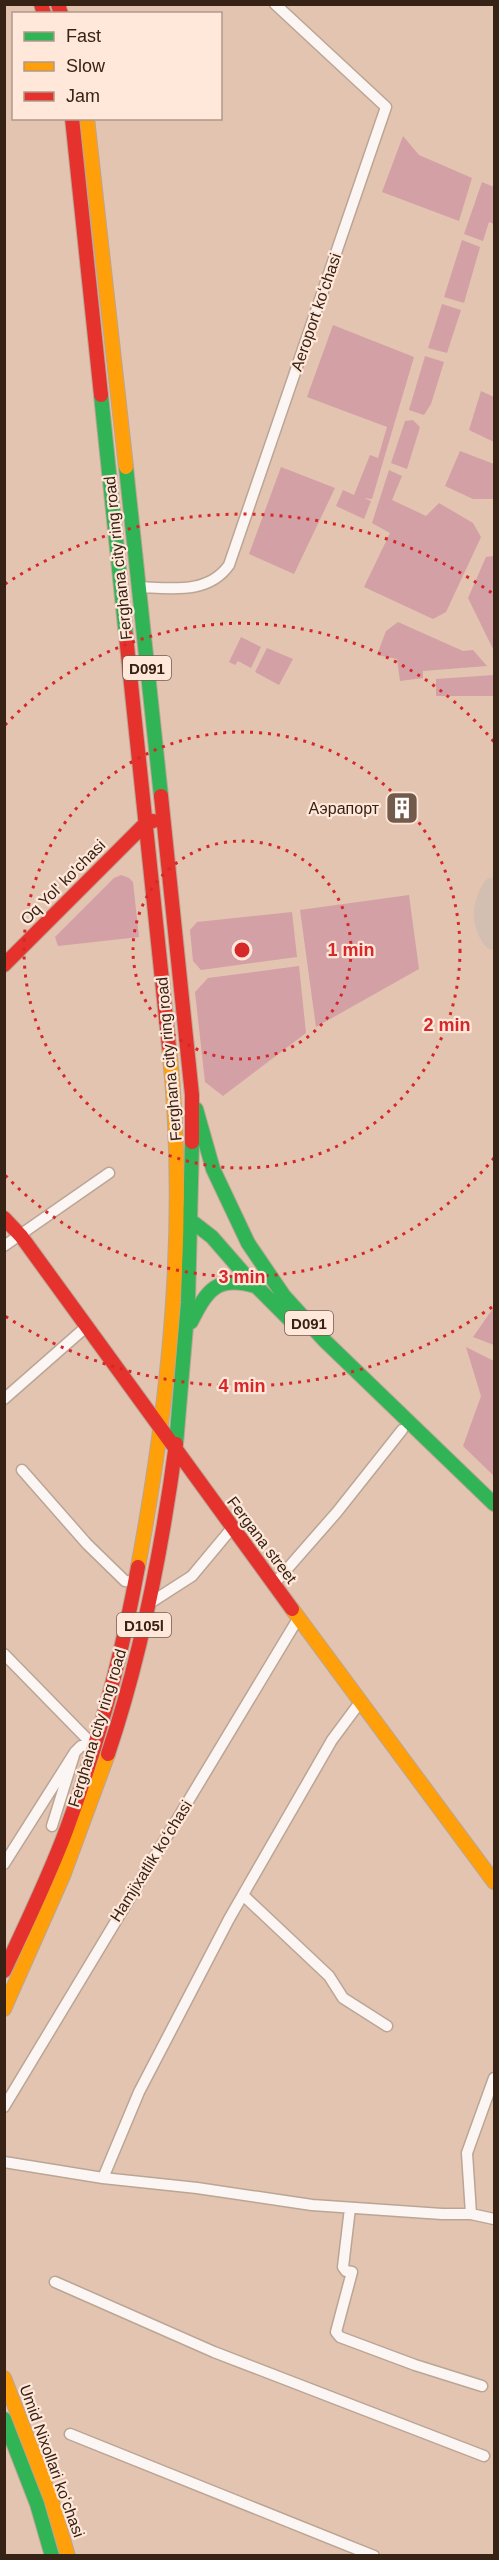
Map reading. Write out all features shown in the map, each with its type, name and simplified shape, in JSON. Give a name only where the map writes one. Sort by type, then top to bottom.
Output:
[{"type":"main road","name":"Ferghana city ring road","points":[[4,1971],[64,1838],[125,1636],[161,1429],[176,1257],[175,1100],[72,120]]},
{"type":"main road","name":"Ferghana city ring road","points":[[4,2009],[56,1898],[91,1805],[139,1648],[176,1452],[188,1327],[192,1218],[192,1095],[87,120]]},
{"type":"main road","points":[[146,823],[162,818]]},
{"type":"main road","name":"Oq Yol' ko'chasi","points":[[4,964],[146,823]]},
{"type":"main road","name":"D091","points":[[192,1095],[213,1169],[248,1244],[265,1271],[284,1296],[326,1341],[495,1504]]},
{"type":"main road","name":"D091","points":[[176,1209],[192,1218],[220,1245],[255,1286],[495,1519]]},
{"type":"main road","name":"Fergana street","points":[[4,1218],[21,1236],[176,1452],[495,1882]]},
{"type":"main road","points":[[188,1327],[200,1303],[212,1287],[221,1282],[241,1281],[255,1286]]},
{"type":"main road","name":"Umid Nixollari koʻchasi","points":[[4,2378],[51,2499],[68,2556]]},
{"type":"main road","name":"Umid Nixollari koʻchasi","points":[[4,2419],[37,2504],[52,2556]]},
{"type":"street","name":"Aeroport koʻchasi","points":[[138,587],[197,587],[213,581],[223,574],[229,565],[386,107],[275,4]]},
{"type":"street","points":[[4,1246],[109,1173]]},
{"type":"street","points":[[4,1399],[86,1327]]},
{"type":"street","points":[[274,1584],[337,1512],[402,1430]]},
{"type":"street","points":[[22,1470],[87,1544],[125,1581],[136,1582]]},
{"type":"street","points":[[149,1604],[192,1576],[232,1528]]},
{"type":"street","name":"Hamjixatlik koʻchasi","points":[[4,2107],[299,1617]]},
{"type":"street","points":[[4,1654],[93,1745]]},
{"type":"street","points":[[103,2178],[139,2092],[167,2035],[332,1740],[361,1701]]},
{"type":"street","points":[[4,1864],[75,1752],[81,1746],[93,1745]]},
{"type":"street","points":[[52,1826],[75,1752]]},
{"type":"street","points":[[244,1896],[329,1976],[343,1998],[387,2026]]},
{"type":"street","points":[[471,2214],[467,2153],[495,2078]]},
{"type":"street","points":[[4,2162],[103,2178],[350,2208],[471,2214],[495,2219]]},
{"type":"street","points":[[350,2208],[344,2267],[346,2271],[352,2272],[336,2332],[340,2337],[415,2365],[482,2386]]},
{"type":"street","points":[[55,2282],[214,2352],[484,2456]]},
{"type":"street","points":[[70,2434],[374,2556]]},
{"type":"shaded area","points":[[403,136],[419,155],[472,178],[459,221],[382,192]]},
{"type":"shaded area","points":[[482,182],[494,187],[494,224],[489,222],[483,241],[464,234]]},
{"type":"shaded area","points":[[462,240],[480,247],[464,303],[444,297]]},
{"type":"shaded area","points":[[442,304],[461,310],[447,353],[428,348]]},
{"type":"shaded area","points":[[333,325],[414,357],[372,499],[364,498],[371,501],[364,519],[336,506],[343,490],[354,495],[370,455],[378,458],[387,427],[307,397]]},
{"type":"shaded area","points":[[425,356],[444,362],[431,404],[424,415],[409,410]]},
{"type":"shaded area","points":[[481,391],[494,397],[494,442],[469,430]]},
{"type":"shaded area","points":[[413,420],[420,427],[407,469],[391,463],[405,421]]},
{"type":"shaded area","points":[[460,451],[494,464],[494,499],[473,499],[445,486]]},
{"type":"shaded area","points":[[281,467],[335,488],[294,574],[249,554]]},
{"type":"shaded area","points":[[389,470],[402,476],[392,500],[426,516],[439,503],[473,523],[481,537],[446,612],[433,619],[364,587],[390,533],[372,523]]},
{"type":"shaded area","points":[[494,556],[494,651],[468,598],[486,557]]},
{"type":"shaded area","points":[[398,622],[463,651],[473,650],[487,666],[423,671],[423,678],[400,681],[397,659],[377,655],[386,631]]},
{"type":"shaded area","points":[[241,637],[261,647],[251,668],[238,661],[235,665],[229,662]]},
{"type":"shaded area","points":[[267,648],[293,659],[279,685],[255,672]]},
{"type":"shaded area","points":[[494,675],[494,696],[436,696],[436,679]]},
{"type":"shaded area","points":[[121,875],[133,882],[139,937],[58,946],[55,937],[114,878]]},
{"type":"shaded area","points":[[409,895],[419,969],[316,1027],[300,910]]},
{"type":"shaded area","points":[[292,912],[297,957],[201,970],[193,961],[190,930],[197,922]]},
{"type":"shaded area","points":[[299,966],[306,1033],[223,1096],[205,1082],[195,992],[208,978]]},
{"type":"shaded area","points":[[494,1307],[494,1345],[473,1337]]},
{"type":"shaded area","points":[[466,1347],[494,1361],[494,1476],[463,1446],[481,1396]]},
{"type":"taxiway","points":[[494,889],[486,907],[486,920],[494,938]]},
{"type":"traffic: fast","points":[[101,395],[126,636]]},
{"type":"traffic: fast","points":[[126,467],[161,796]]},
{"type":"traffic: fast","points":[[196,1109],[213,1169],[248,1243],[284,1296],[325,1341],[494,1504]]},
{"type":"traffic: fast","points":[[176,1444],[188,1303],[192,1142]]},
{"type":"traffic: fast","points":[[181,1213],[212,1237],[246,1276],[289,1319]]},
{"type":"traffic: fast","points":[[191,1322],[202,1301],[222,1284],[231,1282],[255,1286]]},
{"type":"traffic: fast","points":[[4,2419],[37,2504],[52,2556]]},
{"type":"traffic: slow","points":[[87,120],[126,467]]},
{"type":"traffic: slow","points":[[138,1567],[159,1438],[173,1308],[177,1177],[169,1047]]},
{"type":"traffic: slow","points":[[292,1609],[494,1882]]},
{"type":"traffic: slow","points":[[4,2009],[63,1876],[108,1754]]},
{"type":"traffic: slow","points":[[4,2378],[51,2499],[68,2556]]},
{"type":"traffic: jam","points":[[41,4],[43,12]]},
{"type":"traffic: jam","points":[[58,4],[60,12]]},
{"type":"traffic: jam","points":[[72,120],[101,395]]},
{"type":"traffic: jam","points":[[126,636],[169,1047]]},
{"type":"traffic: jam","points":[[161,796],[192,1095],[192,1142]]},
{"type":"traffic: jam","points":[[4,965],[146,823],[153,821]]},
{"type":"traffic: jam","points":[[4,1218],[21,1236],[292,1609]]},
{"type":"traffic: jam","points":[[108,1754],[131,1678],[150,1600],[176,1444]]},
{"type":"traffic: jam","points":[[4,1971],[53,1864],[89,1764],[125,1633],[138,1567]]},
{"type":"place","name":"Аэрапорт","points":[[402,808]]}]
